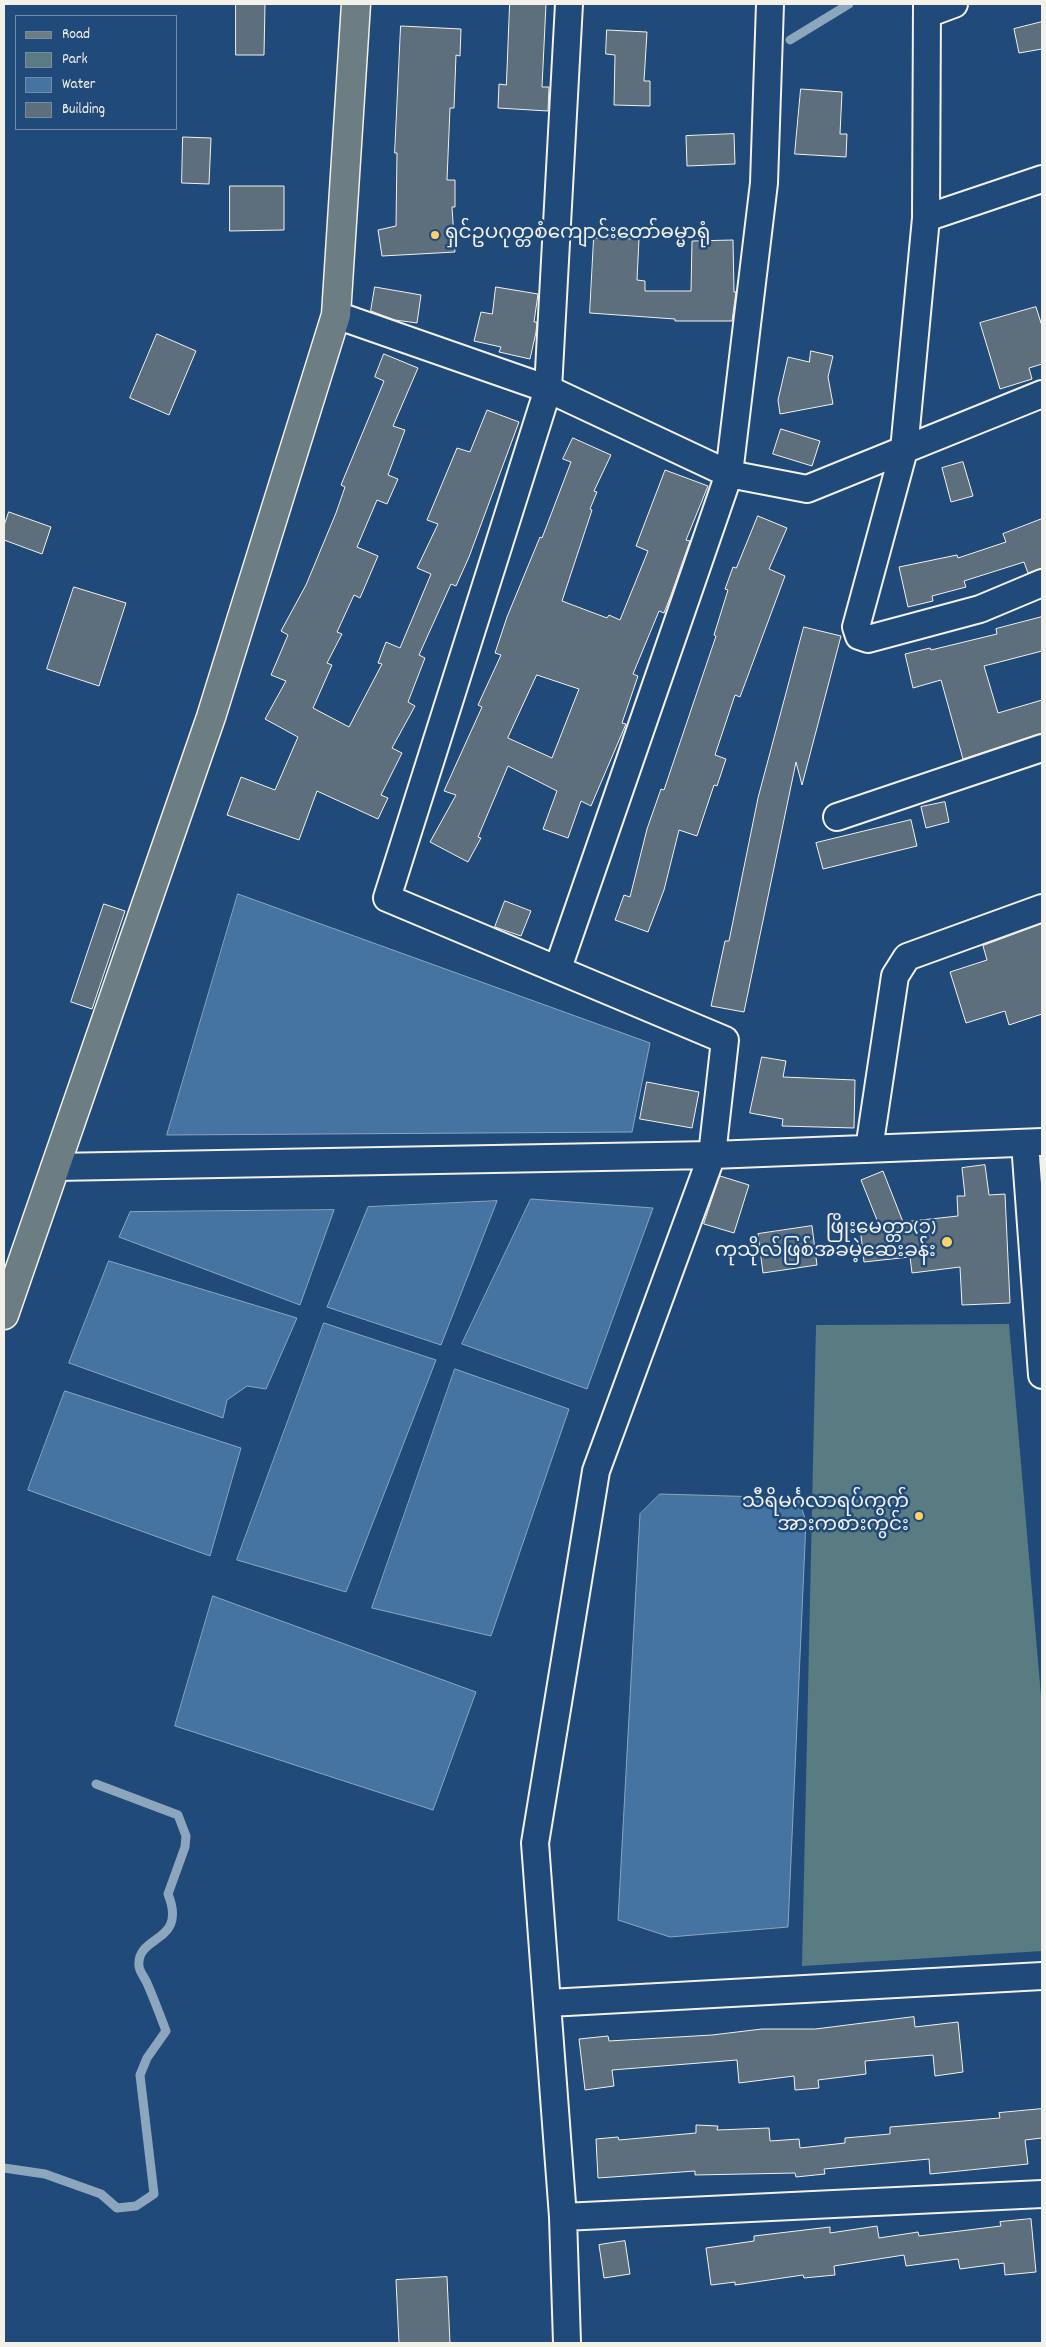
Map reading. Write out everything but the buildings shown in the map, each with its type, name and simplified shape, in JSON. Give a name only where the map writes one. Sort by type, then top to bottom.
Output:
[{"type":"main road","points":[[4,1315],[211,717],[336,315],[356,4]]},
{"type":"street","points":[[567,2343],[563,2217],[549,2003],[535,1843],[596,1471],[712,1155],[725,1040],[558,968],[387,898],[548,389],[570,4]]},
{"type":"street","points":[[558,968],[729,474],[764,182],[770,4]]},
{"type":"street","points":[[954,4],[927,9],[926,218],[904,450],[856,627],[859,636],[868,639],[980,609],[1042,583]]},
{"type":"street","points":[[926,218],[1042,180]]},
{"type":"street","points":[[336,315],[548,389],[729,474],[807,489],[1042,394]]},
{"type":"street","points":[[837,817],[1042,748]]},
{"type":"street","points":[[869,1149],[895,976],[906,957],[1042,908]]},
{"type":"street","points":[[55,1167],[712,1155],[1034,1142],[1042,1375]]},
{"type":"street","points":[[549,2003],[1042,1976]]},
{"type":"street","points":[[563,2217],[1042,2194]]},
{"type":"green space","name":"သီရိမင်္ဂလာရပ်ကွက် အားကစားကွင်း","points":[[1009,1324],[1042,1708],[1042,1951],[802,1966],[816,1325]]},
{"type":"water","points":[[238,894],[650,1043],[632,1132],[167,1135]]},
{"type":"water","points":[[531,1199],[653,1208],[587,1389],[462,1344]]},
{"type":"water","points":[[497,1201],[441,1345],[327,1307],[368,1207]]},
{"type":"water","points":[[334,1210],[300,1305],[119,1237],[130,1212]]},
{"type":"water","points":[[109,1261],[297,1318],[266,1389],[247,1386],[227,1400],[223,1418],[69,1363]]},
{"type":"water","points":[[324,1323],[436,1360],[346,1592],[237,1560]]},
{"type":"water","points":[[455,1369],[569,1409],[491,1636],[372,1608]]},
{"type":"water","points":[[65,1391],[241,1448],[210,1556],[28,1490]]},
{"type":"water","points":[[660,1494],[798,1498],[806,1521],[788,1927],[670,1937],[618,1920],[640,1514]]},
{"type":"water","points":[[213,1596],[476,1692],[433,1810],[175,1726]]},
{"type":"waterway","points":[[790,40],[849,4]]},
{"type":"waterway","points":[[4,2168],[45,2174],[101,2194],[117,2208],[136,2206],[154,2194],[140,2075],[147,2058],[166,2031],[139,1966],[140,1956],[145,1948],[160,1937],[167,1930],[171,1922],[172,1910],[168,1894],[185,1847],[186,1836],[178,1815],[96,1784]]},
{"type":"place","name":"ရှင်ဥပဂုတ္တစံကျောင်းတော်ဓမ္မာရုံ","points":[[435,235]]},
{"type":"place","name":"ဖြိုးမေတ္တာ(၁) ကုသိုလ်ဖြစ်အခမဲ့ဆေးခန်း","points":[[947,1242]]},
{"type":"place","name":"သီရိမင်္ဂလာရပ်ကွက် အားကစားကွင်း","points":[[919,1516]]}]
